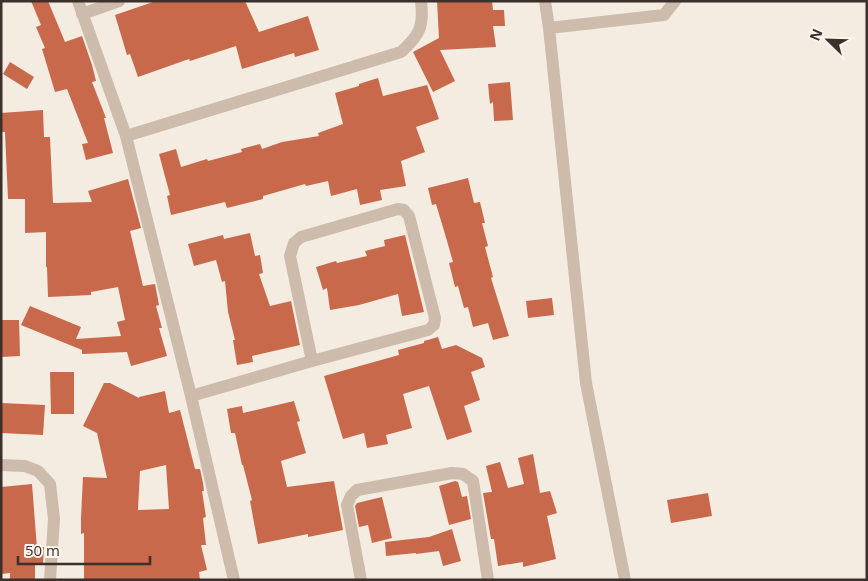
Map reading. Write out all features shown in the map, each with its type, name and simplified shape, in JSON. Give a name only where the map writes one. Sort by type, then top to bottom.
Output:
[{"type":"street","points":[[119,1],[80,7],[126,136],[191,396],[234,580]]},
{"type":"street","points":[[126,136],[401,52],[414,41],[423,20],[421,1]]},
{"type":"street","points":[[545,1],[586,383],[625,580]]},
{"type":"street","points":[[549,28],[664,15],[675,1]]},
{"type":"street","points":[[191,396],[428,330],[434,325],[435,318],[409,216],[404,210],[398,209],[301,236],[294,243],[290,256],[312,361]]},
{"type":"street","points":[[1,465],[24,466],[38,471],[50,484],[54,520],[50,580]]},
{"type":"street","points":[[361,580],[347,505],[351,496],[357,490],[452,473],[463,474],[473,481],[488,580]]},
{"type":"building","points":[[31,1],[48,1],[65,42],[82,36],[92,65],[96,81],[92,82],[106,118],[104,118],[113,153],[86,160],[82,144],[88,143],[67,89],[55,92],[42,49],[45,48],[36,27],[41,25]]},
{"type":"building","points":[[156,1],[245,1],[259,32],[308,16],[319,50],[295,57],[294,53],[242,69],[236,46],[190,61],[189,59],[138,77],[130,54],[127,55],[115,15]]},
{"type":"building","points":[[437,1],[492,1],[493,10],[504,10],[505,26],[493,26],[496,47],[440,50],[455,81],[433,92],[413,52],[439,38]]},
{"type":"building","points":[[10,62],[34,77],[27,89],[3,74]]},
{"type":"building","points":[[378,78],[383,96],[427,85],[439,119],[416,127],[425,152],[401,161],[406,186],[380,190],[382,200],[360,205],[357,189],[331,196],[328,181],[306,186],[305,184],[263,196],[263,199],[227,208],[225,202],[171,215],[167,196],[170,195],[159,154],[176,149],[181,167],[207,159],[208,161],[242,152],[241,149],[260,144],[262,149],[282,142],[319,136],[318,133],[343,124],[335,93]]},
{"type":"building","points":[[510,82],[513,120],[494,121],[493,102],[490,104],[488,84]]},
{"type":"building","points":[[43,110],[44,137],[50,137],[53,203],[92,202],[88,191],[128,179],[141,228],[130,231],[143,286],[155,284],[159,305],[156,306],[162,328],[159,328],[167,356],[131,366],[127,352],[82,354],[82,350],[21,325],[30,306],[81,327],[76,339],[121,336],[117,322],[125,320],[118,287],[91,292],[91,295],[48,297],[46,232],[25,233],[25,199],[8,199],[5,132],[1,132],[1,113]]},
{"type":"building","points":[[468,178],[474,203],[480,202],[485,223],[482,223],[488,246],[485,247],[493,277],[491,278],[509,336],[493,340],[488,323],[473,327],[468,307],[464,308],[458,286],[455,287],[449,263],[453,262],[436,204],[432,205],[428,188]]},
{"type":"building","points":[[250,233],[255,256],[260,255],[263,273],[259,274],[270,306],[291,301],[300,345],[252,356],[253,362],[237,365],[233,340],[235,340],[228,312],[225,281],[222,282],[216,260],[194,266],[188,244],[223,235],[224,239]]},
{"type":"building","points":[[405,235],[424,312],[402,316],[398,294],[359,305],[330,310],[327,288],[323,290],[316,267],[336,261],[337,263],[367,256],[365,251],[385,246],[384,240]]},
{"type":"building","points":[[552,298],[554,315],[528,318],[526,301]]},
{"type":"building","points":[[1,320],[19,320],[20,356],[1,357]]},
{"type":"building","points":[[438,337],[442,349],[456,345],[482,358],[485,367],[471,372],[480,400],[464,406],[472,432],[447,440],[429,386],[403,394],[412,428],[386,435],[388,444],[367,448],[364,433],[343,439],[324,376],[399,355],[398,350]]},
{"type":"building","points":[[50,372],[74,372],[74,414],[51,414]]},
{"type":"building","points":[[104,383],[110,383],[139,398],[165,391],[169,413],[180,410],[195,469],[200,469],[204,491],[202,491],[206,517],[203,518],[206,545],[201,545],[207,570],[199,572],[200,580],[84,580],[84,533],[81,534],[83,477],[107,478],[97,433],[83,426]],"holes":[[[166,465],[169,509],[138,510],[140,471]]]},
{"type":"building","points":[[294,401],[300,421],[297,422],[306,453],[281,461],[287,487],[334,481],[343,530],[308,537],[308,534],[258,544],[250,501],[252,500],[235,433],[231,433],[227,409],[242,406],[243,413]]},
{"type":"building","points":[[1,403],[45,405],[43,435],[1,433]]},
{"type":"building","points":[[533,454],[540,493],[550,491],[557,513],[547,516],[556,559],[523,567],[523,562],[498,566],[494,539],[491,539],[483,493],[492,492],[486,466],[500,462],[508,488],[524,484],[518,458]]},
{"type":"building","points":[[455,481],[458,482],[462,497],[467,496],[471,519],[449,525],[439,486]]},
{"type":"building","points":[[32,484],[37,548],[44,547],[43,564],[35,565],[35,580],[10,580],[10,573],[1,574],[1,487]]},
{"type":"building","points":[[708,493],[712,516],[671,523],[667,500]]},
{"type":"building","points":[[382,497],[392,538],[372,543],[368,525],[359,527],[355,506],[357,503]]},
{"type":"building","points":[[452,529],[461,561],[443,566],[439,551],[386,556],[385,542],[429,537]]}]
